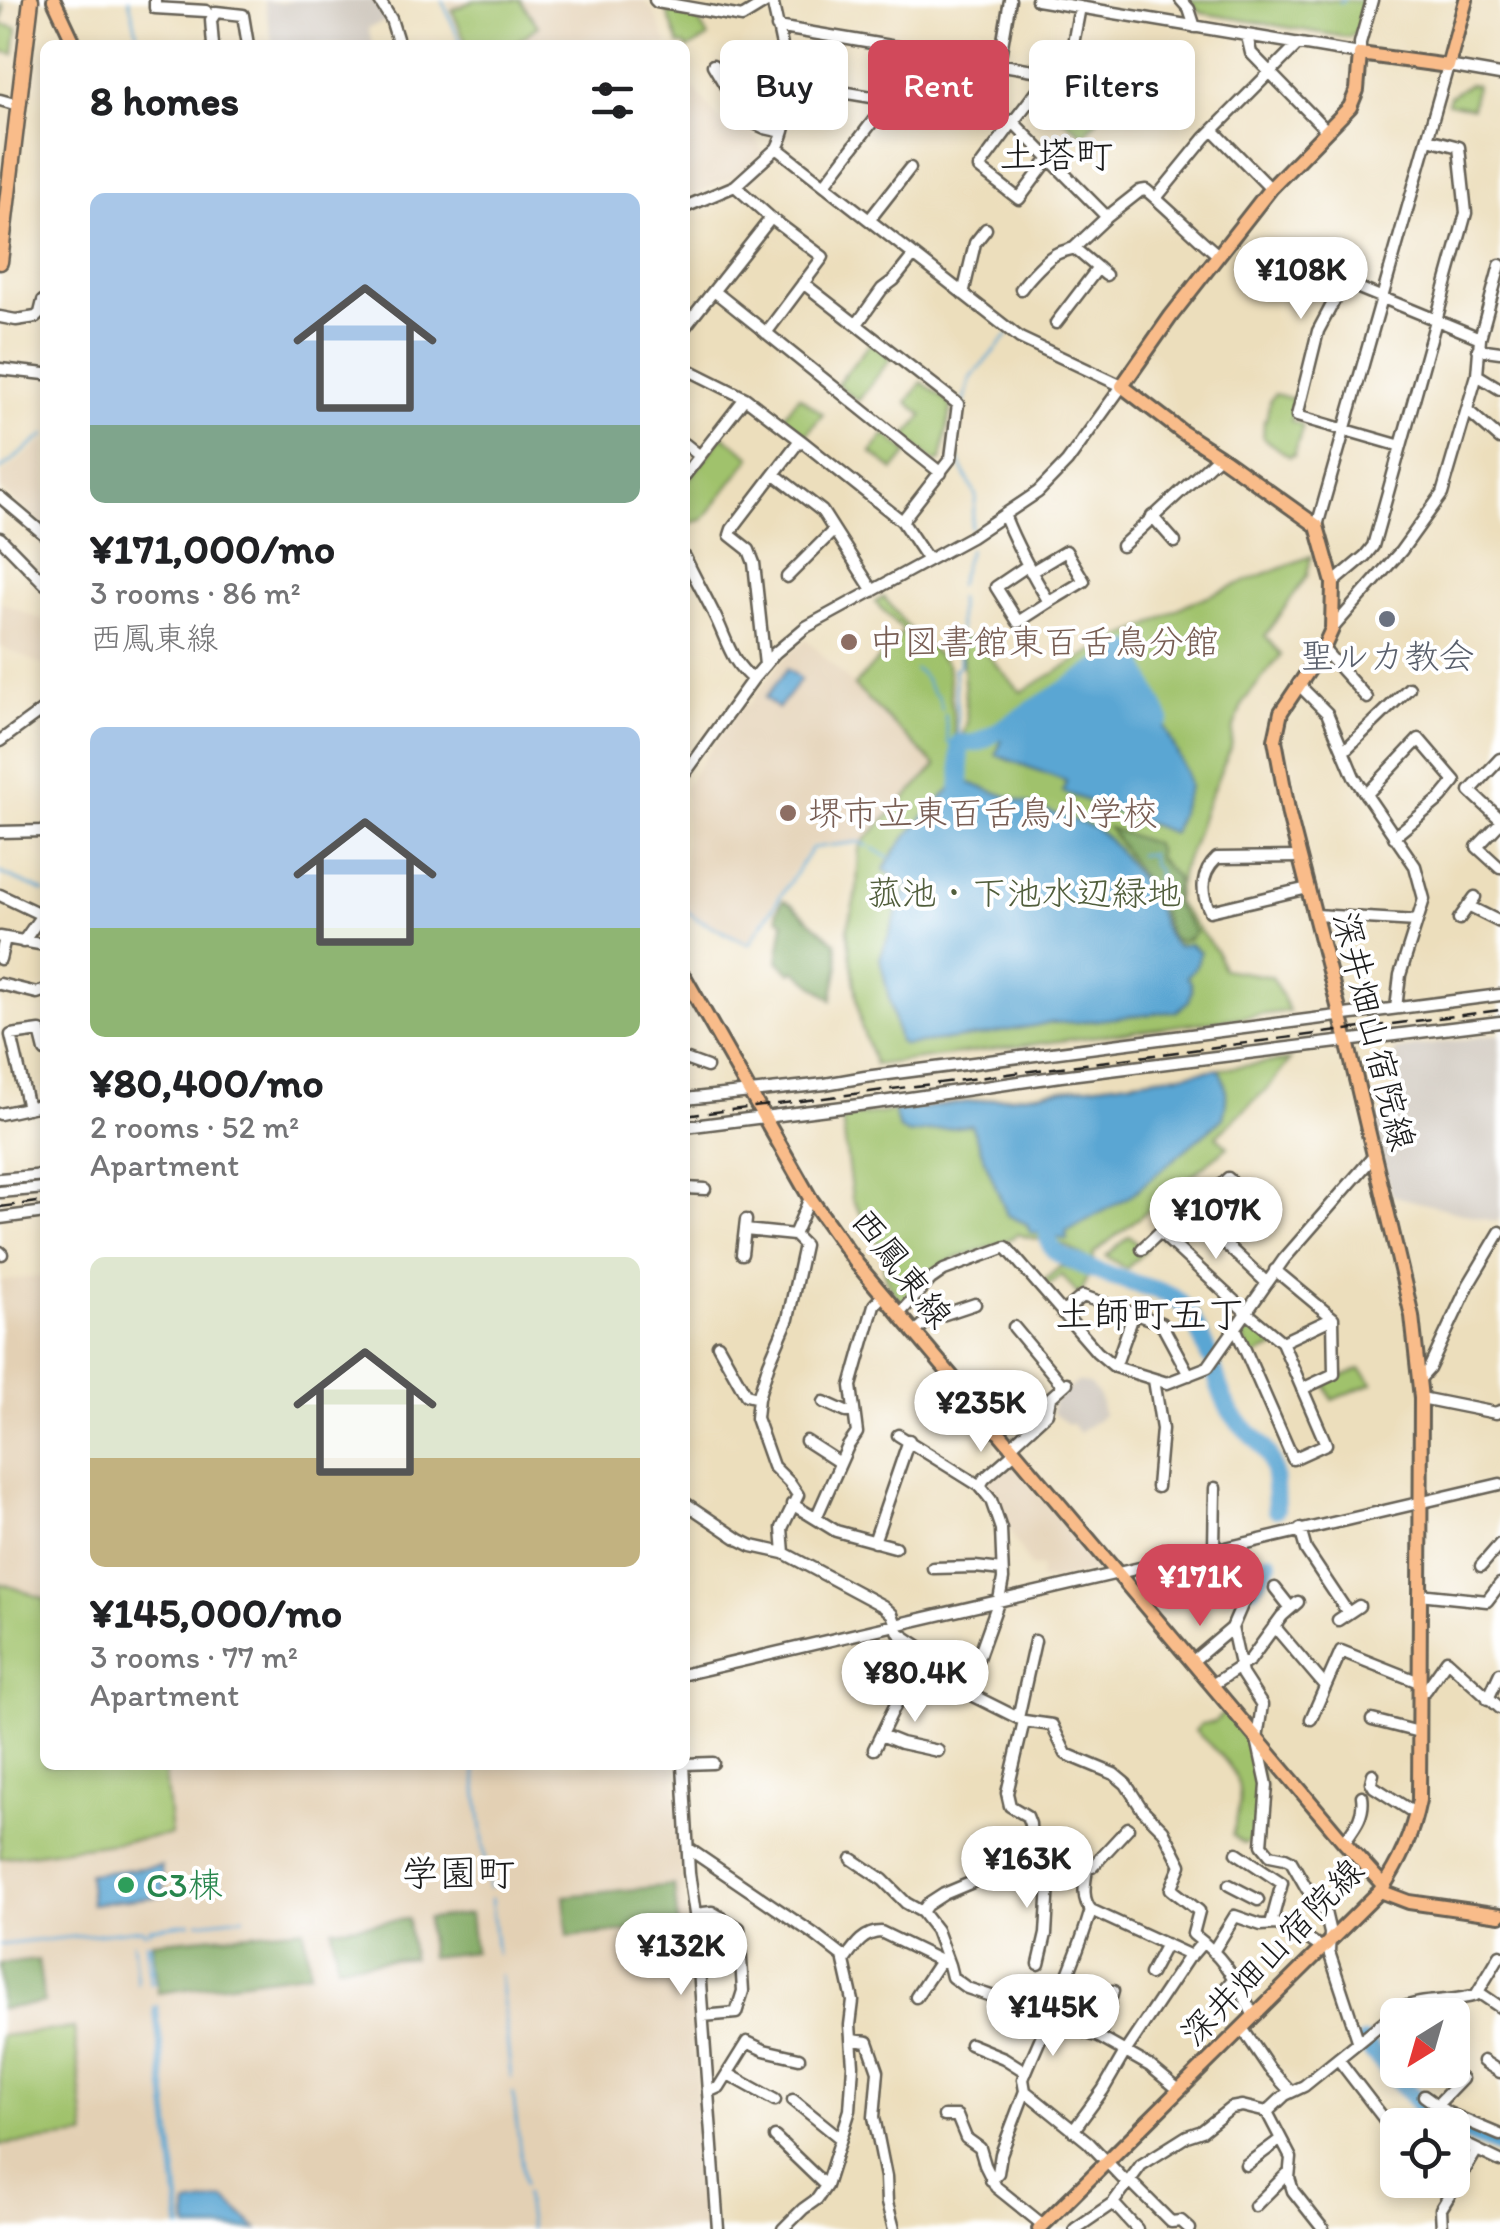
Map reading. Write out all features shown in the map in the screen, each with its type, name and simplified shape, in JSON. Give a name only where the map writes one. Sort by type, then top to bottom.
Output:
[{"type":"highway","points":[[0,262],[31,0]]},
{"type":"main road","points":[[54,0],[72,40]]},
{"type":"main road","points":[[1318,526],[1122,386],[1270,189],[1354,100],[1360,54],[1448,66],[1466,0]]},
{"type":"main road","name":"深井畑山宿院線","points":[[1041,2227],[1382,1889],[1405,1851],[1419,1800],[1421,1398],[1412,1316],[1274,740],[1280,712],[1332,629],[1333,583],[1318,526]]},
{"type":"main road","name":"西鳳東線","points":[[690,990],[810,1198],[857,1264],[1382,1889]]},
{"type":"main road","points":[[1382,1889],[1410,1902],[1500,1915]]},
{"type":"street","points":[[155,0],[155,8],[199,9]]},
{"type":"street","points":[[379,0],[397,40]]},
{"type":"street","points":[[656,0],[742,17],[771,0],[780,40]]},
{"type":"street","points":[[1003,40],[1010,0]]},
{"type":"street","points":[[1037,0],[1360,54],[1372,0]]},
{"type":"street","points":[[1182,0],[1194,26]]},
{"type":"street","points":[[1074,40],[1080,7]]},
{"type":"street","points":[[213,40],[211,20],[216,12],[243,15],[247,40]]},
{"type":"street","points":[[778,28],[868,42]]},
{"type":"street","points":[[1247,36],[1251,53],[1326,130]]},
{"type":"street","points":[[1156,198],[1213,130],[1298,44]]},
{"type":"street","points":[[690,205],[735,186],[777,148],[783,132],[745,119],[713,65]]},
{"type":"street","points":[[1318,526],[1448,66],[1500,75]]},
{"type":"street","points":[[0,100],[18,105]]},
{"type":"street","points":[[1029,101],[979,168],[1019,199],[1049,159]]},
{"type":"street","points":[[1009,120],[1107,217]]},
{"type":"street","points":[[825,184],[868,128]]},
{"type":"street","points":[[1213,130],[1270,189]]},
{"type":"street","points":[[1333,583],[1372,546],[1466,214],[1458,147],[1428,139]]},
{"type":"street","points":[[690,763],[775,653],[806,628],[954,546],[1038,492],[1054,478],[1122,386],[1020,338],[777,148]]},
{"type":"street","points":[[870,220],[910,168]]},
{"type":"street","points":[[735,186],[822,257],[766,333]]},
{"type":"street","points":[[1021,289],[1054,254],[1074,248],[1107,217],[1146,190],[1218,255]]},
{"type":"street","points":[[690,321],[772,218]]},
{"type":"street","points":[[962,294],[975,243],[986,229]]},
{"type":"street","points":[[1056,322],[1102,271],[1074,248]]},
{"type":"street","points":[[857,324],[882,289],[914,255]]},
{"type":"street","points":[[1332,629],[1402,551],[1442,494],[1477,375],[1479,343],[1500,265]]},
{"type":"street","points":[[1401,446],[1297,416],[1318,331],[1344,282],[1500,352]]},
{"type":"street","points":[[803,283],[958,404],[950,458],[902,521]]},
{"type":"street","points":[[714,290],[942,473]]},
{"type":"street","points":[[0,318],[36,318],[40,308]]},
{"type":"street","points":[[0,369],[40,373]]},
{"type":"street","points":[[690,370],[745,398],[902,521],[928,560]]},
{"type":"street","points":[[1477,375],[1500,389]]},
{"type":"street","points":[[690,469],[745,398]]},
{"type":"street","points":[[1467,410],[1500,439]]},
{"type":"street","points":[[764,665],[754,564],[749,550],[730,534],[800,440]]},
{"type":"street","points":[[690,448],[700,456]]},
{"type":"street","points":[[1122,546],[1219,456]]},
{"type":"street","points":[[774,474],[822,511],[873,590]]},
{"type":"street","points":[[0,497],[40,531]]},
{"type":"street","points":[[1005,516],[1049,602]]},
{"type":"street","points":[[1152,516],[1174,542]]},
{"type":"street","points":[[787,577],[834,530]]},
{"type":"street","points":[[0,538],[40,579]]},
{"type":"street","points":[[1066,550],[1084,581],[1049,602],[1018,622],[996,587],[1066,550]]},
{"type":"street","points":[[690,567],[737,664],[753,679]]},
{"type":"street","points":[[1323,649],[1368,698]]},
{"type":"street","points":[[1298,684],[1327,713],[1354,777],[1414,866],[1424,899],[1400,975],[1396,1008]]},
{"type":"street","points":[[1344,751],[1409,688]]},
{"type":"street","points":[[0,741],[40,712]]},
{"type":"street","points":[[1366,795],[1419,739],[1455,781],[1441,798],[1394,837]]},
{"type":"street","points":[[1500,759],[1470,792],[1500,821],[1477,847],[1500,868]]},
{"type":"street","points":[[0,832],[40,830]]},
{"type":"street","points":[[1300,857],[1217,858],[1205,876],[1204,898],[1210,911],[1308,888]]},
{"type":"street","points":[[0,896],[40,914]]},
{"type":"street","points":[[1459,919],[1472,902],[1500,922]]},
{"type":"street","points":[[1314,915],[1417,921]]},
{"type":"street","points":[[24,942],[40,918]]},
{"type":"street","points":[[0,959],[3,938],[40,944]]},
{"type":"street","points":[[0,984],[40,992]]},
{"type":"street","points":[[690,1098],[1500,995]]},
{"type":"street","points":[[690,1127],[1061,1076],[1500,1022]]},
{"type":"street","points":[[28,1108],[11,1035],[40,1031]]},
{"type":"street","points":[[690,1061],[707,1068]]},
{"type":"street","points":[[0,1114],[40,1105]]},
{"type":"street","points":[[899,1314],[944,1270],[1006,1247],[1115,1368],[1167,1383],[1208,1368],[1274,1270],[1374,1157]]},
{"type":"street","points":[[0,1178],[40,1174]]},
{"type":"street","points":[[1167,1238],[1228,1178],[1238,1188]]},
{"type":"street","points":[[0,1192],[40,1188]]},
{"type":"street","points":[[690,1188],[705,1190]]},
{"type":"street","points":[[794,1234],[810,1198]]},
{"type":"street","points":[[0,1218],[40,1213]]},
{"type":"street","points":[[1192,1213],[1266,1282]]},
{"type":"street","points":[[742,1254],[745,1225],[794,1234],[804,1245],[788,1319],[769,1363],[756,1418],[773,1466],[798,1495],[782,1528],[784,1553]]},
{"type":"street","points":[[1142,1249],[1160,1232],[1282,1342],[1326,1444],[1293,1458],[1236,1328]]},
{"type":"street","points":[[1419,1380],[1429,1369],[1469,1284],[1500,1232]]},
{"type":"street","points":[[1274,1270],[1334,1318]]},
{"type":"street","points":[[816,1518],[857,1434],[850,1386],[874,1305],[883,1295]]},
{"type":"street","points":[[1062,1313],[1082,1296],[1161,1323],[1189,1374]]},
{"type":"street","points":[[914,1332],[930,1319],[975,1304]]},
{"type":"street","points":[[1115,1368],[1134,1313]]},
{"type":"street","points":[[1282,1342],[1334,1318]]},
{"type":"street","points":[[1302,1389],[1334,1374],[1334,1318]]},
{"type":"street","points":[[980,1486],[1047,1413],[1050,1398],[1065,1385],[1014,1327]]},
{"type":"street","points":[[718,1345],[746,1395],[758,1398]]},
{"type":"street","points":[[1154,1380],[1162,1429],[1157,1487]]},
{"type":"street","points":[[1421,1398],[1500,1411]]},
{"type":"street","points":[[824,1402],[854,1412]]},
{"type":"street","points":[[874,1542],[904,1438],[980,1486],[991,1500],[1001,1529],[999,1600],[966,1692]]},
{"type":"street","points":[[806,1442],[840,1463]]},
{"type":"street","points":[[690,1673],[1499,1485]]},
{"type":"street","points":[[1214,1549],[1215,1488]]},
{"type":"street","points":[[792,1504],[836,1530],[895,1547]]},
{"type":"street","points":[[690,1506],[740,1540],[784,1553],[883,1606],[892,1614],[899,1633],[926,1652],[948,1679],[1021,1720],[1052,1726],[1066,1754],[1114,1774],[1126,1784],[1142,1809],[1163,1830],[1182,1865],[1171,1889],[1199,1911],[1194,1934],[1226,1964],[1254,2016]]},
{"type":"street","points":[[1300,1530],[1306,1550],[1343,1617],[1360,1606]]},
{"type":"street","points":[[1480,1566],[1500,1544]]},
{"type":"street","points":[[1186,1556],[1190,1585],[1212,1596]]},
{"type":"street","points":[[933,1568],[1002,1570]]},
{"type":"street","points":[[1306,1576],[1318,1568]]},
{"type":"street","points":[[1419,1594],[1487,1600],[1500,1584]]},
{"type":"street","points":[[1193,1661],[1232,1628],[1254,1586]]},
{"type":"street","points":[[1212,1685],[1250,1660],[1294,1604],[1275,1588]]},
{"type":"street","points":[[1274,1626],[1325,1686]]},
{"type":"street","points":[[1232,1628],[1239,1666],[1262,1704],[1257,1738],[1267,1786],[1264,1849],[1270,1856],[1291,1862],[1325,1912],[1329,1922],[1326,1944],[1358,2040]]},
{"type":"street","points":[[1032,1867],[1030,1824],[1027,1816],[1010,1806],[1007,1793],[1034,1641]]},
{"type":"street","points":[[1311,1718],[1341,1651],[1426,1690],[1447,1660],[1500,1708]]},
{"type":"street","points":[[874,1749],[926,1652]]},
{"type":"street","points":[[1488,1699],[1500,1673]]},
{"type":"street","points":[[1372,1720],[1419,1732]]},
{"type":"street","points":[[881,1735],[938,1751]]},
{"type":"street","points":[[690,1764],[712,1763]]},
{"type":"street","points":[[684,1770],[718,2229]]},
{"type":"street","points":[[1372,1774],[1374,1788],[1416,1814]]},
{"type":"street","points":[[1344,1842],[1364,1808],[1362,1796]]},
{"type":"street","points":[[922,1912],[944,1894],[999,1871],[1092,1867],[1128,1828]]},
{"type":"street","points":[[689,1849],[846,1958]]},
{"type":"street","points":[[1237,1852],[1282,1883],[1271,1924]]},
{"type":"street","points":[[852,1859],[922,1912],[936,1930],[944,1963],[967,1988],[1049,2015],[1098,2037],[1150,2066],[1180,2090]]},
{"type":"street","points":[[1039,1964],[1046,1934],[1050,1866]]},
{"type":"street","points":[[1086,1869],[1084,1894],[1091,1910],[1190,1956]]},
{"type":"street","points":[[1214,1950],[1236,1916],[1254,1898],[1228,1885]]},
{"type":"street","points":[[992,2180],[1025,2090],[1023,2079],[1078,1952],[1091,1910]]},
{"type":"street","points":[[695,1914],[712,1912],[739,1928],[743,1991],[736,2013],[702,2016]]},
{"type":"street","points":[[1239,1917],[1261,1925],[1276,1924],[1326,1944]]},
{"type":"street","points":[[783,2229],[826,2186],[850,2110],[853,2001],[844,1960],[864,1937],[881,1932],[944,1963]]},
{"type":"street","points":[[1073,2131],[1203,1942]]},
{"type":"street","points":[[1150,1974],[1166,1944]]},
{"type":"street","points":[[1267,2112],[1398,2010],[1410,2004],[1474,1996],[1500,1956]]},
{"type":"street","points":[[916,1997],[944,1963]]},
{"type":"street","points":[[1219,1996],[1234,1978]]},
{"type":"street","points":[[1098,2037],[1113,1992]]},
{"type":"street","points":[[1478,1992],[1500,2007]]},
{"type":"street","points":[[1242,2028],[1291,2092]]},
{"type":"street","points":[[852,2040],[868,2042],[878,2072],[874,2117],[894,2229]]},
{"type":"street","points":[[708,2092],[719,2087],[747,2042],[799,2058]]},
{"type":"street","points":[[970,2044],[1026,2072]]},
{"type":"street","points":[[1338,2059],[1380,2114]]},
{"type":"street","points":[[1484,2062],[1500,2072]]},
{"type":"street","points":[[728,2074],[774,2100]]},
{"type":"street","points":[[1436,2106],[1454,2088]]},
{"type":"street","points":[[1025,2090],[1172,2222],[1182,2221],[1190,2229]]},
{"type":"street","points":[[1424,2096],[1456,2117],[1500,2135]]},
{"type":"street","points":[[793,2100],[840,2138]]},
{"type":"street","points":[[1076,2229],[1113,2203],[1141,2165],[1202,2131],[1231,2108],[1242,2106],[1267,2112],[1291,2158],[1293,2191],[1323,2229]]},
{"type":"street","points":[[944,2116],[958,2116],[966,2138],[980,2148],[992,2180],[1041,2227]]},
{"type":"street","points":[[775,2137],[826,2186]]},
{"type":"street","points":[[1246,2165],[1281,2140]]},
{"type":"street","points":[[1470,2147],[1500,2160]]},
{"type":"street","points":[[1442,2229],[1442,2209],[1477,2150]]},
{"type":"street","points":[[1255,2206],[1289,2172]]},
{"type":"street","points":[[1113,2203],[1137,2229]]},
{"type":"shaded area","points":[[264,0],[375,0],[387,21],[368,28],[372,40],[272,40]]},
{"type":"shaded area","points":[[447,0],[643,0],[653,10],[666,40],[464,40]]},
{"type":"shaded area","points":[[690,83],[720,121],[720,130],[754,134],[763,153],[734,176],[690,197]]},
{"type":"shaded area","points":[[40,444],[40,523],[0,488],[0,476]]},
{"type":"shaded area","points":[[0,602],[40,619],[40,664],[0,646]]},
{"type":"shaded area","name":"堺市立東百舌鳥小学校","points":[[806,639],[936,766],[864,841],[811,845],[747,942],[690,912],[690,778],[744,703],[748,706],[780,663]]},
{"type":"shaded area","points":[[1500,1034],[1497,1222],[1391,1195],[1373,1127],[1379,1115],[1395,1119],[1403,1092],[1388,1077],[1395,1050]]},
{"type":"shaded area","points":[[40,1277],[40,1770],[674,1770],[707,2229],[0,2229],[0,1281]]},
{"type":"shaded area","points":[[1079,1381],[1090,1385],[1100,1398],[1103,1415],[1079,1433],[1071,1423],[1052,1413],[1053,1401]]},
{"type":"shaded area","points":[[1011,1459],[1105,1569],[1053,1581],[1039,1580],[1041,1568],[1030,1566],[984,1485]]},
{"type":"green space","points":[[475,0],[520,0],[538,26],[519,40],[465,40],[452,10]]},
{"type":"green space","points":[[1187,0],[1368,0],[1359,29],[1345,37],[1202,13]]},
{"type":"green space","points":[[1,4],[1,24],[17,28],[14,54],[0,51]]},
{"type":"green space","points":[[667,11],[696,16],[708,38],[690,48],[690,40],[677,40]]},
{"type":"green space","points":[[1469,84],[1476,85],[1472,108],[1448,103],[1450,96]]},
{"type":"green space","points":[[871,342],[891,358],[858,401],[837,384]]},
{"type":"green space","points":[[922,382],[951,408],[941,460],[936,462],[905,438],[923,415],[907,402]]},
{"type":"green space","points":[[1275,394],[1297,400],[1291,421],[1303,425],[1294,456],[1263,438],[1264,420]]},
{"type":"green space","points":[[799,396],[823,414],[806,435],[783,417]]},
{"type":"green space","points":[[885,434],[908,453],[894,470],[871,452]]},
{"type":"green space","points":[[723,435],[751,457],[703,520],[690,523],[690,478]]},
{"type":"green space","name":"菰池・下池水辺緑地","points":[[1311,556],[1307,576],[1265,636],[1281,655],[1243,702],[1231,748],[1181,870],[1176,902],[1217,952],[1223,969],[1272,977],[1289,1011],[875,1065],[861,1026],[847,930],[857,890],[859,849],[936,766],[854,686],[904,631],[875,602],[884,597],[908,627],[947,664],[957,749],[967,723],[961,638],[968,638],[983,650],[1021,692],[1187,604]]},
{"type":"green space","points":[[1109,828],[1157,848],[1157,857],[1176,877],[1173,903],[1195,932],[1188,939],[1177,941],[1170,936],[1159,904]]},
{"type":"green space","points":[[783,900],[836,943],[839,966],[832,1000],[778,961],[784,922],[778,918],[777,910]]},
{"type":"green space","points":[[1290,1060],[1269,1087],[1216,1136],[1228,1147],[1094,1253],[1093,1262],[1064,1245],[1018,1234],[943,1264],[903,1303],[888,1281],[884,1253],[852,1199],[842,1118]]},
{"type":"green space","points":[[1129,1236],[1145,1251],[1126,1269],[1106,1256]]},
{"type":"green space","points":[[1061,1266],[1088,1275],[1078,1295],[1062,1275],[1047,1286],[1043,1281]]},
{"type":"green space","points":[[1245,1323],[1273,1340],[1276,1347],[1251,1357],[1240,1331]]},
{"type":"green space","points":[[1360,1369],[1373,1383],[1332,1400],[1325,1383]]},
{"type":"green space","points":[[0,1583],[40,1597],[40,1770],[164,1770],[171,1835],[0,1858]]},
{"type":"green space","points":[[1226,1711],[1255,1747],[1264,1788],[1257,1838],[1244,1844],[1232,1835],[1239,1800],[1235,1776],[1195,1731]]},
{"type":"green space","points":[[674,1885],[682,1963],[656,1966],[652,1929],[568,1937],[564,1896]]},
{"type":"green space","points":[[470,1914],[474,1952],[430,1957],[427,1919]]},
{"type":"green space","points":[[408,1919],[412,1958],[337,1965],[332,1928]]},
{"type":"green space","points":[[304,1928],[310,1972],[158,1993],[152,1942]]},
{"type":"green space","points":[[38,1960],[44,2003],[0,2009],[0,1964]]},
{"type":"green space","points":[[74,2028],[86,2136],[0,2145],[0,2036]]},
{"type":"water","points":[[1127,656],[1186,772],[1189,787],[1173,833],[1063,792],[1066,781],[996,755],[1005,731]]},
{"type":"water","points":[[787,669],[801,679],[778,709],[765,698]]},
{"type":"water","points":[[961,780],[1095,828],[1103,835],[1142,884],[1172,942],[1177,946],[1190,944],[1200,952],[1187,977],[1192,990],[1189,1001],[1177,1011],[1049,1023],[904,1045],[899,1042],[880,958],[908,885],[884,870],[907,837]]},
{"type":"water","points":[[1218,1069],[1226,1093],[1223,1118],[1130,1196],[1066,1232],[1067,1240],[1030,1232],[1027,1224],[1007,1215],[971,1125],[909,1134],[899,1129],[894,1112]]},
{"type":"water","name":"C3棟","points":[[161,1866],[165,1896],[91,1904],[88,1874]]},
{"type":"water","points":[[225,2199],[258,2229],[188,2229],[187,2205]]},
{"type":"waterway","points":[[129,0],[137,32]]},
{"type":"waterway","points":[[442,0],[460,40]]},
{"type":"waterway","points":[[1340,3],[1344,0]]},
{"type":"waterway","points":[[962,412],[970,379],[1008,335]]},
{"type":"waterway","points":[[0,470],[40,439]]},
{"type":"waterway","points":[[955,454],[976,496],[971,528]]},
{"type":"waterway","points":[[958,585],[969,549]]},
{"type":"waterway","points":[[955,669],[960,665],[958,598]]},
{"type":"waterway","points":[[973,743],[1129,650],[1161,719],[1157,721]]},
{"type":"waterway","points":[[945,715],[948,743],[959,743],[954,668]]},
{"type":"waterway","points":[[915,670],[938,696],[942,709]]},
{"type":"waterway","points":[[958,800],[959,743],[966,743]]},
{"type":"waterway","points":[[690,914],[749,944],[812,848],[859,842],[868,846]]},
{"type":"waterway","points":[[873,848],[889,858]]},
{"type":"waterway","points":[[1138,855],[1150,854],[1158,871],[1160,895],[1154,904]]},
{"type":"waterway","points":[[0,873],[40,890]]},
{"type":"waterway","points":[[1047,1216],[1049,1241],[1060,1254],[1087,1268],[1166,1293],[1181,1304],[1209,1356]]},
{"type":"waterway","points":[[1214,1370],[1230,1411],[1270,1459],[1276,1509]]},
{"type":"waterway","points":[[1252,1587],[1269,1562]]},
{"type":"waterway","points":[[475,1770],[489,1888]]},
{"type":"waterway","points":[[491,1899],[497,1954]]},
{"type":"waterway","points":[[198,1922],[244,1917]]},
{"type":"waterway","points":[[149,1931],[190,1923]]},
{"type":"waterway","points":[[0,1945],[142,1929],[145,1932]]},
{"type":"waterway","points":[[133,1943],[137,1983]]},
{"type":"waterway","points":[[146,1943],[151,1984]]},
{"type":"waterway","points":[[150,1943],[155,1984]]},
{"type":"waterway","points":[[500,1975],[511,2078]]},
{"type":"waterway","points":[[157,2006],[183,2229]]},
{"type":"waterway","points":[[154,2007],[180,2229]]},
{"type":"waterway","points":[[1364,2043],[1423,2108]]},
{"type":"waterway","points":[[513,2093],[524,2185]]},
{"type":"waterway","points":[[1470,2134],[1500,2146]]},
{"type":"waterway","points":[[525,2194],[530,2229]]},
{"type":"railway","points":[[690,1115],[1500,1010]]},
{"type":"railway","points":[[0,1207],[40,1202]]},
{"type":"place","name":"聖ルカ教会","points":[[1387,619]]},
{"type":"place","name":"中図書館東百舌鳥分館","points":[[849,642]]},
{"type":"place","name":"堺市立東百舌鳥小学校","points":[[788,813]]},
{"type":"place","name":"C3棟","points":[[126,1885]]},
{"type":"district","name":"土塔町","points":[[1056,155]]},
{"type":"district","name":"土師町五丁","points":[[1150,1314]]},
{"type":"district","name":"学園町","points":[[458,1873]]}]
